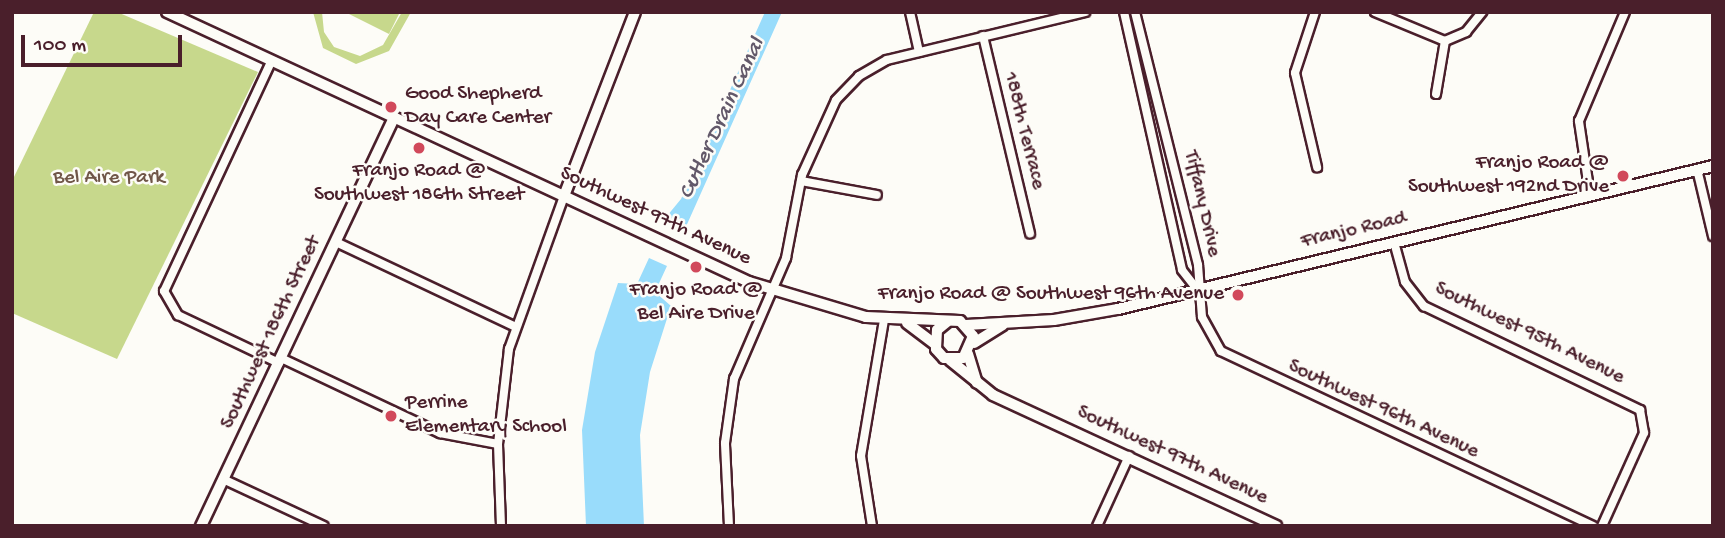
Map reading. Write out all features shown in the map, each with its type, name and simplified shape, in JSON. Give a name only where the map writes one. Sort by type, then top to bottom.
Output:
[{"type":"street","name":"Southwest 97th Avenue","points":[[167,12],[772,291],[884,320],[907,323],[947,321]]},
{"type":"street","points":[[500,526],[498,444],[514,326],[635,12]]},
{"type":"street","points":[[910,12],[919,52]]},
{"type":"street","points":[[729,526],[725,461],[731,397],[790,246],[801,181],[831,110],[850,84],[877,64],[1085,12]]},
{"type":"street","name":"Tiffany Drive","points":[[1124,12],[1182,270],[1197,289]]},
{"type":"street","name":"Tiffany Drive","points":[[1135,12],[1198,265],[1197,289]]},
{"type":"street","points":[[1315,12],[1295,63],[1317,167]]},
{"type":"street","points":[[1376,12],[1445,41],[1466,32],[1482,12]]},
{"type":"street","points":[[1590,195],[1579,121],[1625,12]]},
{"type":"street","name":"188th Terrace","points":[[983,36],[1030,233]]},
{"type":"street","points":[[1436,94],[1445,41]]},
{"type":"street","points":[[271,62],[164,295],[178,315],[440,433],[498,444]]},
{"type":"street","name":"Southwest 186th Street","points":[[201,526],[394,118]]},
{"type":"street","name":"Franjo Road","points":[[966,325],[1003,325],[1081,316],[1713,166]]},
{"type":"street","points":[[1697,169],[1713,236]]},
{"type":"street","points":[[801,181],[877,195]]},
{"type":"street","points":[[336,242],[514,326]]},
{"type":"street","name":"Southwest 95th Avenue","points":[[1394,242],[1405,282],[1424,306],[1642,413],[1644,433],[1602,526]]},
{"type":"street","name":"Southwest 96th Avenue","points":[[1197,289],[1206,328],[1230,358],[1594,526]]},
{"type":"street","points":[[872,526],[861,456],[884,320]]},
{"type":"street","points":[[947,321],[966,325],[974,343],[968,354],[950,360],[934,343],[947,321]]},
{"type":"street","name":"Southwest 97th Avenue","points":[[907,323],[934,343]]},
{"type":"street","name":"Franjo Road","points":[[974,343],[1003,325]]},
{"type":"street","points":[[968,354],[977,383]]},
{"type":"street","name":"Southwest 97th Avenue","points":[[950,360],[977,383],[1276,526]]},
{"type":"street","points":[[1097,526],[1129,456]]},
{"type":"street","points":[[223,479],[324,526]]},
{"type":"green space","name":"Bel Aire Park","points":[[94,12],[117,12],[258,72],[117,359],[12,313],[12,181]]},
{"type":"green space","points":[[313,12],[322,12],[324,32],[334,47],[360,56],[383,45],[402,12],[411,12],[389,51],[356,64],[323,48]]},
{"type":"green space","points":[[345,12],[400,12],[389,34]]},
{"type":"water","name":"Cutler Drain Canal","points":[[765,12],[782,12],[684,231],[667,222],[667,216],[681,199]]},
{"type":"water","points":[[649,258],[667,266],[655,292],[671,306],[650,372],[640,435],[644,526],[586,526],[582,430],[595,352],[618,283],[637,284]]},
{"type":"place","name":"Good Shepherd Day Care Center","points":[[391,107]]},
{"type":"place","name":"Franjo Road @ Southwest 186th Street","points":[[419,148]]},
{"type":"place","name":"Franjo Road @ Southwest 192nd Drive","points":[[1623,176]]},
{"type":"place","name":"Franjo Road @ Bel Aire Drive","points":[[696,267]]},
{"type":"place","name":"Franjo Road @ Southwest 96th Avenue","points":[[1238,295]]},
{"type":"place","name":"Perrine Elementary School","points":[[391,416]]}]
